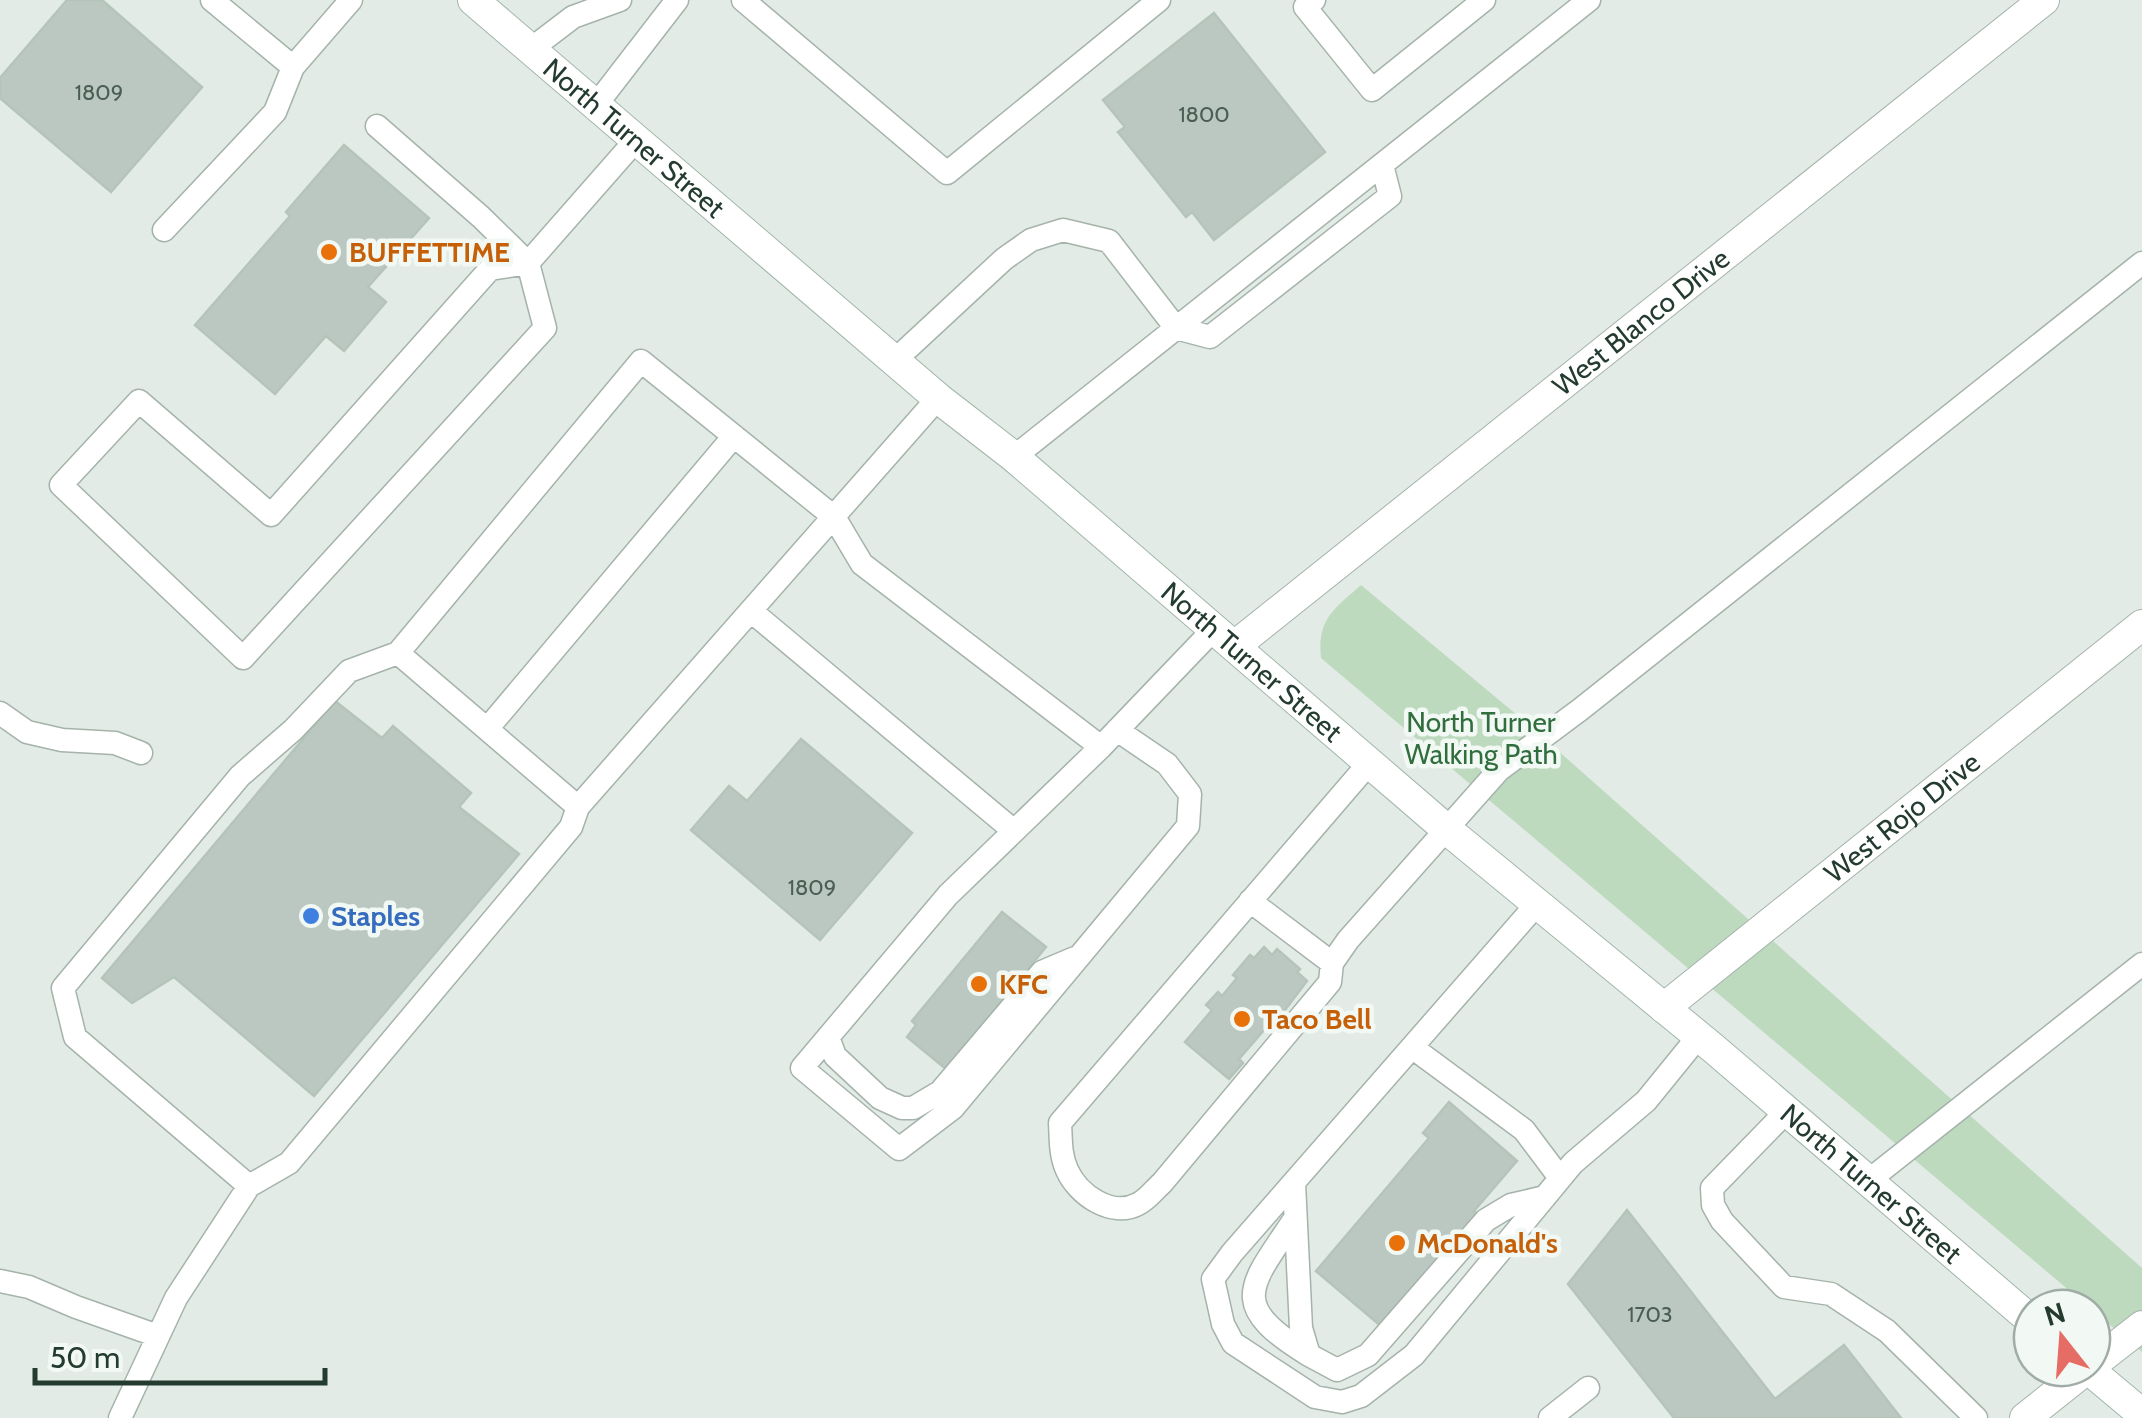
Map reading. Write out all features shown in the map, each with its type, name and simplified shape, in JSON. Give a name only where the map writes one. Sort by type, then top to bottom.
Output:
[{"type":"main road","name":"North Turner Street","points":[[474,0],[938,398],[1014,457],[1225,636],[1445,828],[2012,1303]]},
{"type":"main road","name":"West Blanco Drive","points":[[1225,636],[2044,0]]},
{"type":"main road","name":"West Rojo Drive","points":[[1664,1008],[2142,625]]},
{"type":"main road","points":[[2112,1349],[2142,1326]]},
{"type":"main road","points":[[2112,1387],[2142,1414]]},
{"type":"main road","points":[[2024,1418],[2062,1388]]},
{"type":"lane","points":[[212,0],[293,67]]},
{"type":"lane","points":[[164,230],[276,112],[293,67],[351,0]]},
{"type":"lane","points":[[531,49],[574,17],[620,0]]},
{"type":"lane","points":[[596,105],[677,0]]},
{"type":"lane","points":[[743,0],[947,172],[1159,0]]},
{"type":"lane","points":[[1304,2],[1372,90],[1484,0]]},
{"type":"lane","points":[[1014,457],[1589,0]]},
{"type":"lane","points":[[377,126],[482,217],[528,263],[545,328],[243,658],[61,484],[139,401],[270,515],[490,269],[528,263],[636,140]]},
{"type":"lane","points":[[894,360],[1004,259],[1030,240],[1063,230],[1109,241],[1176,328]]},
{"type":"lane","points":[[1370,762],[1060,1123],[1061,1152],[1067,1172],[1100,1205],[1122,1210],[1140,1204],[1162,1183],[1330,982],[1332,963],[1348,940],[1499,770],[2142,263]]},
{"type":"lane","points":[[249,1186],[76,1037],[63,988],[240,776],[293,730],[349,670],[398,653],[641,361],[834,517],[862,564],[1109,738],[1168,764],[1190,794],[1188,826],[953,1108],[899,1148],[802,1068],[948,895],[1109,738],[1225,636]]},
{"type":"lane","points":[[120,1418],[176,1298],[249,1186],[290,1163],[570,827],[578,806],[938,398]]},
{"type":"lane","points":[[487,729],[734,436]]},
{"type":"lane","points":[[751,611],[1014,831]]},
{"type":"lane","points":[[398,653],[578,806]]},
{"type":"lane","points":[[0,713],[27,732],[62,740],[115,743],[141,753]]},
{"type":"lane","points":[[1250,901],[1332,963]]},
{"type":"lane","points":[[1537,904],[1232,1253],[1213,1280],[1222,1324],[1233,1343],[1315,1397],[1342,1402],[1361,1396],[1414,1356],[1573,1163],[1646,1101],[1698,1037]]},
{"type":"lane","points":[[828,1037],[835,1056],[880,1098],[902,1108],[913,1108],[940,1092],[1042,972],[1081,955]]},
{"type":"lane","points":[[1868,1181],[2142,964]]},
{"type":"lane","points":[[1413,1048],[1524,1130],[1560,1178]]},
{"type":"lane","points":[[1786,1111],[1712,1188],[1714,1205],[1722,1221],[1784,1287],[1831,1294],[1887,1331],[1976,1418]]},
{"type":"lane","points":[[1294,1182],[1300,1328],[1309,1354]]},
{"type":"lane","points":[[1294,1220],[1256,1276],[1252,1289],[1262,1317],[1275,1334],[1337,1370],[1368,1354],[1486,1220],[1511,1204],[1545,1197]]},
{"type":"lane","points":[[0,1281],[30,1287],[158,1336]]},
{"type":"lane","points":[[1550,1418],[1588,1388]]},
{"type":"green space","name":"North Turner Walking Path","points":[[1361,585],[1529,725],[2142,1268],[2142,1352],[2112,1327],[2112,1288],[2066,1288],[1321,658],[1322,634],[1335,608]]},
{"type":"building","points":[[67,0],[102,0],[202,87],[111,192],[0,98],[0,78]]},
{"type":"building","points":[[1214,13],[1325,152],[1214,240],[1192,212],[1186,217],[1118,132],[1125,127],[1103,100]]},
{"type":"building","name":"BUFFETTIME","points":[[344,145],[429,218],[368,287],[386,302],[344,351],[326,336],[275,394],[195,325],[290,216],[286,212]]},
{"type":"building","name":"Staples","points":[[335,701],[382,738],[393,726],[471,793],[459,807],[519,854],[314,1096],[174,977],[132,1003],[102,978]]},
{"type":"building","points":[[801,739],[912,833],[820,940],[691,830],[729,786],[747,801]]},
{"type":"building","name":"KFC","points":[[1002,912],[1046,947],[946,1069],[907,1037],[916,1025],[912,1021]]},
{"type":"building","name":"Taco Bell","points":[[1264,947],[1272,955],[1277,949],[1300,969],[1297,972],[1307,981],[1269,1031],[1265,1029],[1239,1059],[1243,1063],[1229,1079],[1185,1042],[1212,1010],[1206,1005],[1218,992],[1222,996],[1250,955],[1254,958]]},
{"type":"building","name":"McDonald's","points":[[1449,1102],[1517,1161],[1474,1211],[1478,1215],[1382,1327],[1316,1271],[1429,1138],[1423,1133]]},
{"type":"building","points":[[1627,1210],[1775,1399],[1844,1345],[1901,1418],[1674,1418],[1568,1284]]},
{"type":"place","name":"BUFFETTIME","points":[[329,252]]},
{"type":"place","name":"Staples","points":[[311,916]]},
{"type":"place","name":"KFC","points":[[979,984]]},
{"type":"place","name":"Taco Bell","points":[[1242,1019]]},
{"type":"place","name":"McDonald's","points":[[1397,1243]]}]
